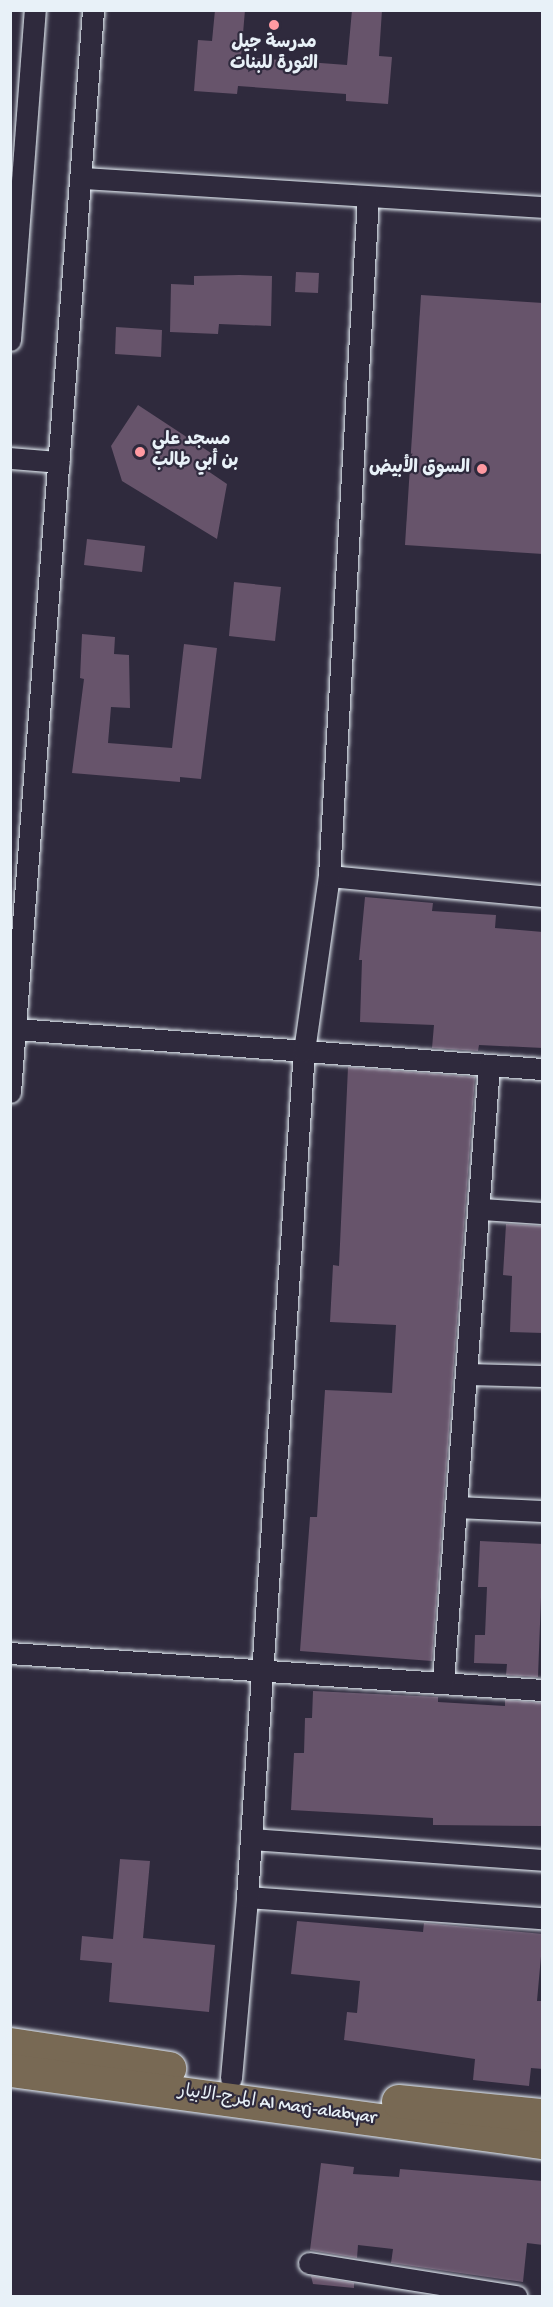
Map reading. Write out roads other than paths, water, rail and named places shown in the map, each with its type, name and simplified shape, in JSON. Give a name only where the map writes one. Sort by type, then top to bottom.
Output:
[{"type":"main road","name":"المرج-الابيار Al Marj-alabyar","points":[[10,2044],[404,2102],[543,2115]]},
{"type":"main road","name":"المرج-الابيار Al Marj-alabyar","points":[[10,2070],[543,2142]]},
{"type":"street","points":[[10,340],[17,164],[35,10]]},
{"type":"street","points":[[10,1092],[82,178],[93,10]]},
{"type":"street","points":[[82,178],[368,198],[543,207]]},
{"type":"street","points":[[231,2078],[247,1896],[260,1668],[304,1051],[329,876],[368,198]]},
{"type":"street","points":[[10,458],[59,462]]},
{"type":"street","points":[[329,876],[543,896]]},
{"type":"street","points":[[16,1029],[543,1069]]},
{"type":"street","points":[[443,1681],[481,1209],[489,1065]]},
{"type":"street","points":[[481,1209],[543,1213]]},
{"type":"street","points":[[468,1374],[543,1376]]},
{"type":"street","points":[[457,1507],[543,1511]]},
{"type":"street","points":[[10,1653],[260,1668],[543,1690]]},
{"type":"street","points":[[251,1839],[543,1860]]},
{"type":"street","points":[[247,1896],[543,1918]]},
{"type":"street","points":[[309,2263],[516,2296]]},
{"type":"place","name":"مدرسة جيل الثورة للبنات","points":[[274,25]]},
{"type":"place","name":"مسجد علي بن أبي طالب","points":[[140,452]]},
{"type":"place","name":"السوق الأبيض","points":[[482,469]]}]
